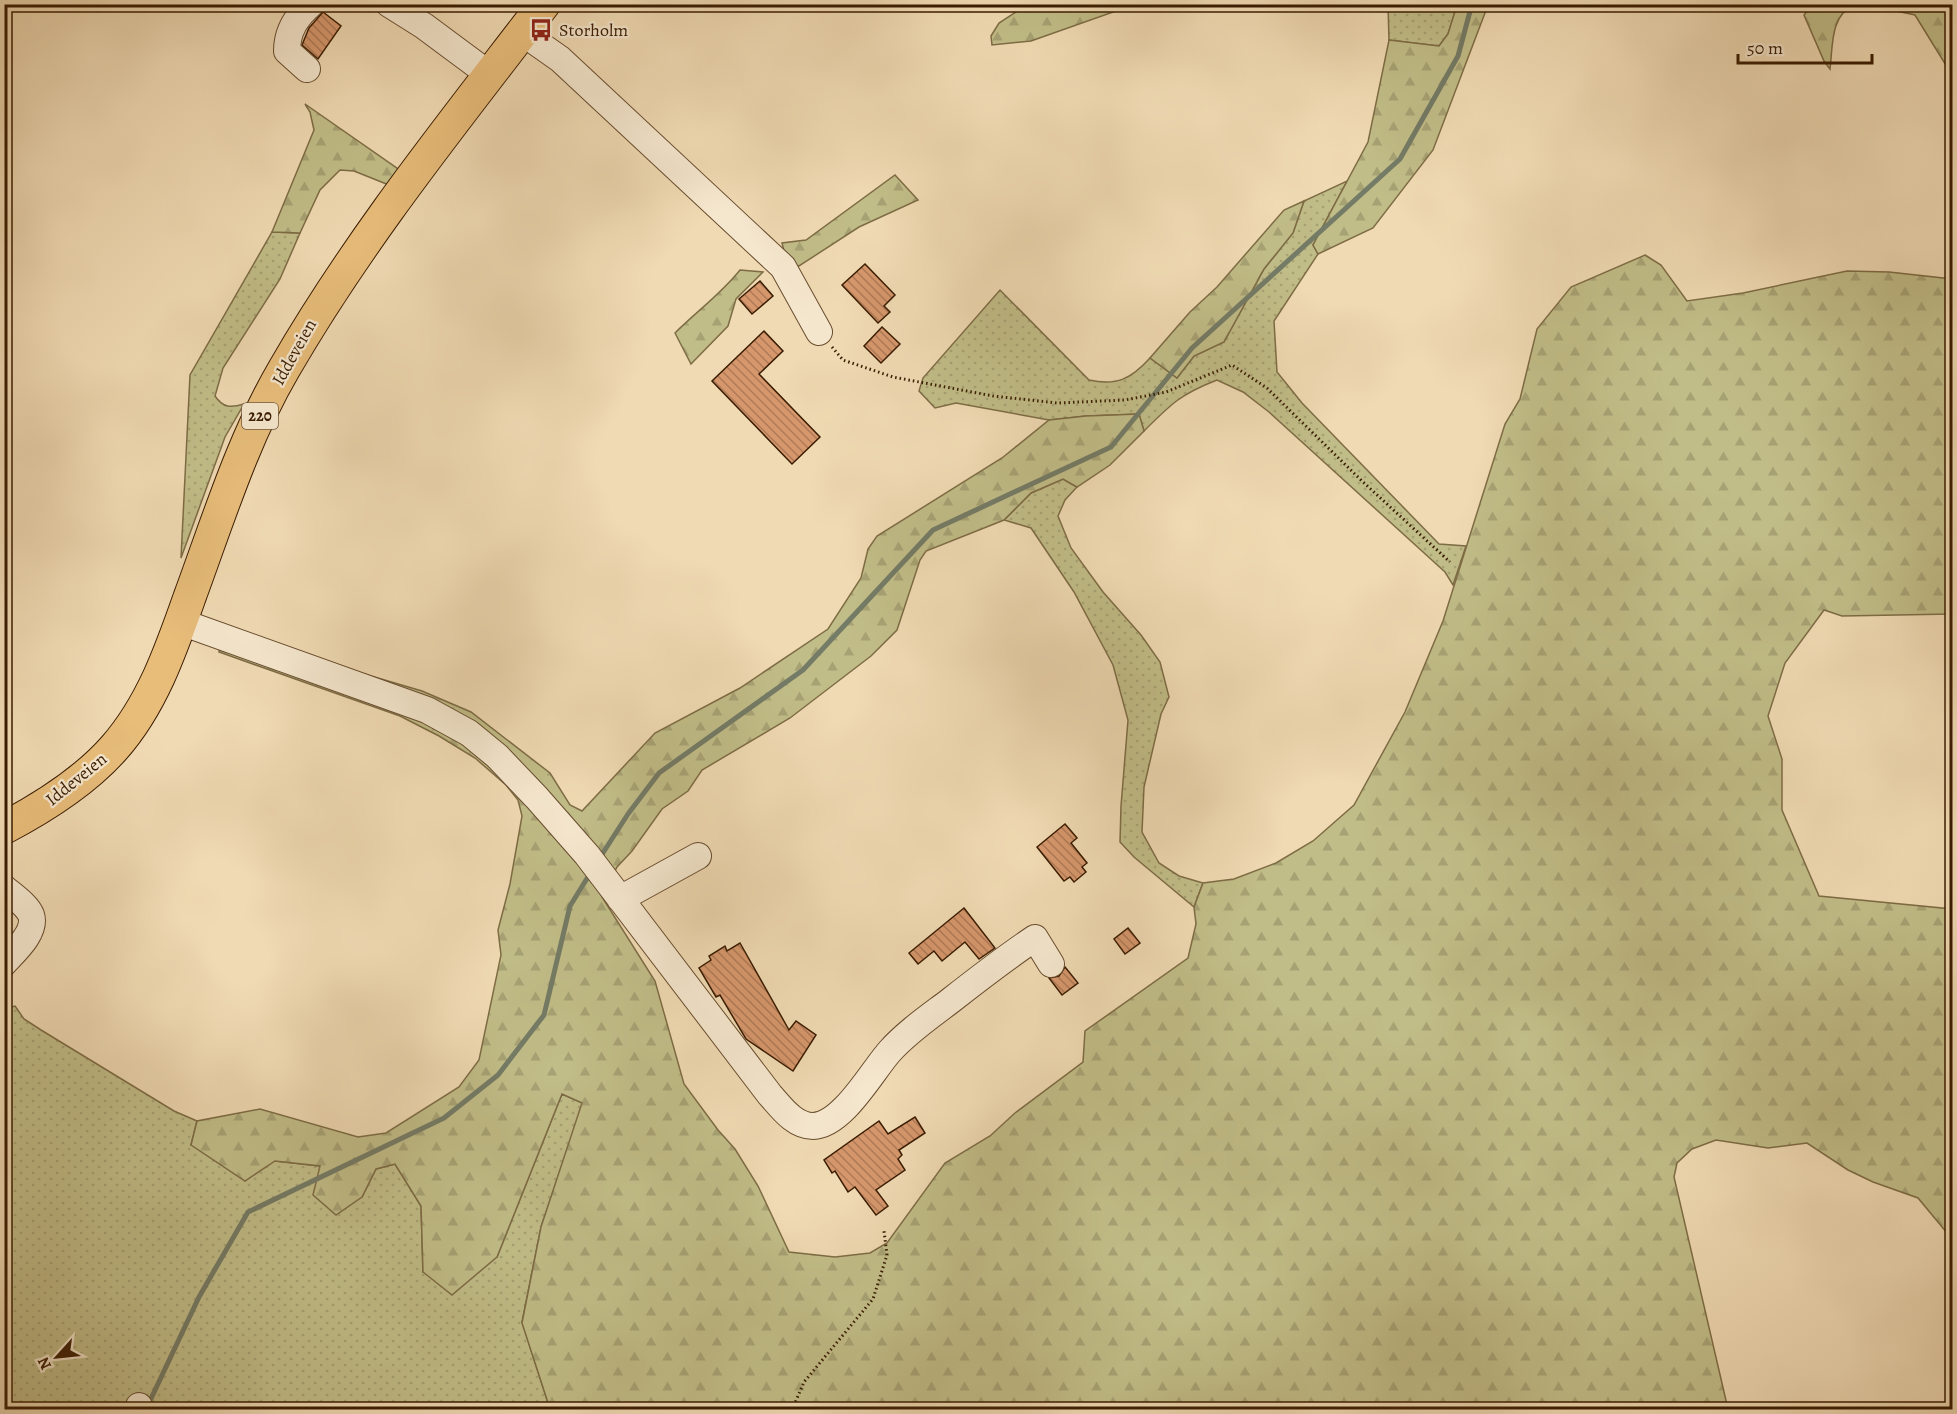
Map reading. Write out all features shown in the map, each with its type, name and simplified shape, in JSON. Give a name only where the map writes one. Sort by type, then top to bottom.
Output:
[{"type":"main road","name":"Iddeveien","points":[[4,828],[62,794],[87,774],[115,747],[150,697],[181,622],[250,437],[282,372],[318,310],[370,233],[544,4]]},
{"type":"street","points":[[307,69],[287,51],[287,40],[297,17],[311,4]]},
{"type":"street","points":[[389,4],[424,26],[490,75]]},
{"type":"street","points":[[523,33],[560,59],[783,267],[819,332]]},
{"type":"street","points":[[181,622],[428,710],[469,734],[497,756],[587,855],[770,1095],[789,1116],[803,1124],[815,1126],[836,1117],[859,1094],[891,1049],[915,1028],[1035,938],[1051,964]]},
{"type":"street","points":[[620,899],[698,856]]},
{"type":"street","points":[[4,888],[31,913],[32,923],[25,939],[4,963]]},
{"type":"path","points":[[819,332],[843,360],[893,377],[993,396],[1058,403],[1125,400],[1166,392],[1232,365],[1267,388],[1363,482],[1450,562]]},
{"type":"path","points":[[792,1410],[804,1382],[873,1299],[887,1255],[884,1232]]},
{"type":"green space","points":[[1028,4],[1133,5],[1031,41],[992,45],[991,36],[999,23]]},
{"type":"green space","points":[[1388,5],[1457,5],[1448,34],[1439,46],[1389,40]]},
{"type":"green space","points":[[1457,5],[1488,5],[1433,150],[1373,228],[1318,254],[1313,245],[1368,142],[1389,40],[1439,46],[1448,34]]},
{"type":"green space","points":[[1812,5],[1854,5],[1841,16],[1834,32],[1830,69],[1824,61],[1804,15]]},
{"type":"green space","points":[[1868,5],[1952,5],[1952,75],[1915,15]]},
{"type":"green space","points":[[305,104],[401,171],[389,185],[354,171],[340,170],[320,190],[300,233],[272,232],[314,130],[310,112]]},
{"type":"green space","points":[[895,175],[918,200],[859,227],[799,266],[787,263],[782,243],[806,240]]},
{"type":"green space","points":[[1347,181],[1313,245],[1318,254],[1274,321],[1277,372],[1302,403],[1439,544],[1466,546],[1453,585],[1445,572],[1269,412],[1243,392],[1217,380],[1178,400],[1144,431],[1139,414],[1049,420],[956,403],[935,408],[919,391],[923,378],[1000,290],[1089,380],[1108,382],[1123,379],[1130,376],[1150,358],[1177,378],[1194,356],[1224,342],[1264,269],[1293,233],[1304,201]]},
{"type":"green space","points":[[1304,201],[1293,233],[1264,269],[1224,342],[1194,356],[1177,378],[1150,358],[1190,312],[1217,287],[1284,210]]},
{"type":"green space","points":[[272,232],[300,233],[280,279],[223,368],[215,396],[221,403],[228,406],[244,404],[225,437],[181,558],[190,375]]},
{"type":"green space","points":[[1645,255],[1661,265],[1687,301],[1743,293],[1847,271],[1889,272],[1952,279],[1952,614],[1842,616],[1824,610],[1785,663],[1768,716],[1782,759],[1782,810],[1819,896],[1952,909],[1952,1239],[1918,1198],[1873,1182],[1848,1170],[1807,1143],[1768,1148],[1716,1140],[1692,1149],[1677,1163],[1674,1177],[1728,1409],[550,1409],[522,1323],[541,1227],[582,1103],[562,1094],[497,1257],[452,1295],[423,1272],[421,1206],[395,1164],[376,1169],[362,1197],[336,1215],[313,1195],[320,1166],[275,1161],[245,1181],[191,1145],[197,1121],[260,1109],[358,1137],[386,1133],[459,1087],[479,1060],[501,955],[498,930],[510,884],[522,816],[518,800],[506,785],[475,758],[400,716],[219,652],[222,626],[320,661],[422,691],[471,712],[550,773],[570,805],[582,811],[655,733],[740,688],[828,629],[861,578],[868,549],[877,536],[1002,458],[1049,420],[1139,414],[1144,431],[1110,465],[1077,487],[1063,479],[1031,493],[1004,520],[926,551],[920,560],[897,630],[871,656],[790,718],[702,770],[688,791],[662,809],[632,851],[617,867],[602,897],[655,981],[684,1084],[735,1149],[758,1186],[789,1252],[835,1257],[870,1253],[887,1243],[945,1163],[990,1136],[1015,1113],[1083,1062],[1085,1031],[1188,958],[1196,924],[1194,907],[1203,883],[1234,879],[1276,863],[1313,841],[1354,805],[1405,712],[1443,621],[1505,424],[1520,399],[1537,329],[1571,287]]},
{"type":"green space","points":[[740,270],[763,272],[736,299],[728,326],[691,364],[675,333],[717,295]]},
{"type":"green space","points":[[1063,479],[1077,487],[1065,500],[1058,516],[1071,548],[1103,592],[1141,635],[1160,662],[1169,697],[1161,714],[1144,787],[1142,832],[1159,863],[1179,876],[1203,883],[1194,907],[1134,857],[1120,842],[1128,720],[1113,665],[1074,592],[1031,528],[1004,520],[1031,493]]},
{"type":"green space","points":[[15,1006],[24,1019],[41,1030],[174,1111],[197,1121],[191,1145],[275,1161],[320,1166],[362,1197],[376,1169],[395,1164],[421,1206],[423,1272],[497,1257],[562,1094],[583,1103],[541,1227],[522,1322],[550,1409],[5,1409],[4,1009]]},
{"type":"building","points":[[323,12],[341,26],[318,59],[302,45],[309,28]]},
{"type":"building","points":[[865,264],[895,295],[884,306],[890,312],[878,323],[842,285]]},
{"type":"building","points":[[760,281],[773,296],[752,314],[739,299]]},
{"type":"building","points":[[882,327],[900,344],[881,363],[864,346]]},
{"type":"building","points":[[764,331],[783,351],[759,374],[820,437],[792,464],[712,381]]},
{"type":"building","points":[[1065,824],[1077,838],[1071,843],[1087,863],[1082,867],[1086,872],[1074,882],[1070,877],[1064,881],[1037,847]]},
{"type":"building","points":[[964,908],[995,948],[979,959],[965,942],[942,961],[934,951],[918,964],[909,953]]},
{"type":"building","points":[[1128,928],[1140,943],[1125,954],[1114,939]]},
{"type":"building","points":[[740,943],[789,1030],[796,1021],[816,1035],[793,1071],[746,1039],[720,995],[716,997],[699,968],[711,960],[709,956],[725,946],[727,951]]},
{"type":"building","points":[[1065,967],[1078,983],[1062,995],[1049,978],[1059,976]]},
{"type":"building","points":[[915,1117],[925,1133],[899,1150],[902,1155],[898,1159],[905,1170],[876,1190],[888,1206],[876,1215],[855,1187],[848,1192],[835,1171],[832,1173],[824,1160],[879,1121],[888,1134]]},
{"type":"waterway","points":[[599,859],[628,814],[659,773],[803,670],[933,530],[1111,447],[1192,348],[1400,159],[1458,56],[1472,4]]},
{"type":"waterway","points":[[148,1405],[199,1297],[248,1212],[444,1118],[498,1075],[544,1015],[570,906],[591,872]]},
{"type":"place","name":"Storholm","points":[[541,30]]}]
